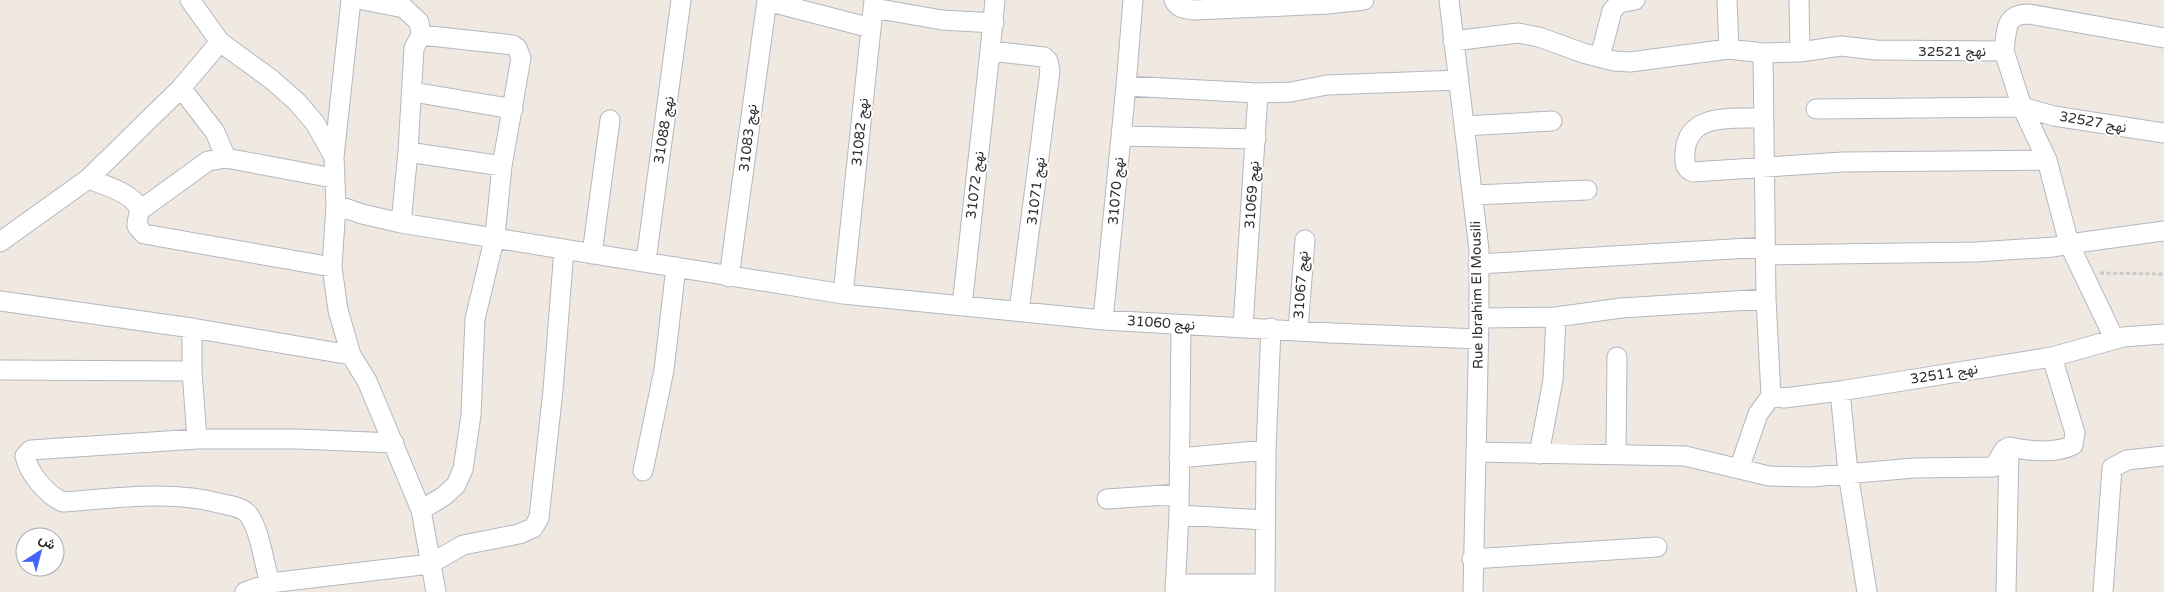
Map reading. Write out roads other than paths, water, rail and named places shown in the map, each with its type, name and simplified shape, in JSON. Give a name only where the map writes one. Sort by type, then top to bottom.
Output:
[{"type":"street","points":[[190,0],[220,42],[271,79],[297,102],[315,123],[334,157]]},
{"type":"street","points":[[351,0],[333,178],[336,205],[332,267],[338,310],[351,355],[367,381],[421,510],[436,592]]},
{"type":"street","points":[[363,0],[404,8],[419,22],[421,36],[414,48],[413,92],[401,222]]},
{"type":"street","name":"نهج 31088","points":[[646,261],[681,0]]},
{"type":"street","name":"نهج 31072","points":[[962,306],[996,0]]},
{"type":"street","name":"نهج 31070","points":[[1103,320],[1133,0]]},
{"type":"street","points":[[1174,0],[1177,6],[1195,10],[1328,4],[1364,0]]},
{"type":"street","name":"Rue Ibrahim El Mousili","points":[[1449,0],[1474,195],[1478,264],[1480,318],[1472,559],[1473,592]]},
{"type":"street","points":[[1600,57],[1612,11],[1620,3],[1635,0]]},
{"type":"street","points":[[1726,0],[1729,49]]},
{"type":"street","points":[[1799,0],[1800,52]]},
{"type":"street","points":[[767,1],[871,28]]},
{"type":"street","name":"نهج 31083","points":[[729,277],[767,1]]},
{"type":"street","points":[[873,4],[942,20],[994,23]]},
{"type":"street","name":"نهج 31082","points":[[843,294],[873,4]]},
{"type":"street","name":"نهج 32521","points":[[1453,41],[1518,33],[1539,37],[1600,57],[1630,62],[1729,49],[1763,53],[1800,52],[1841,46],[1883,50],[2004,51],[2007,29],[2011,18],[2016,14],[2029,14],[2164,38]]},
{"type":"street","points":[[421,36],[500,42],[512,45],[517,48],[520,65],[502,166],[495,236],[475,319],[472,415],[463,469],[456,485],[444,496],[421,510]]},
{"type":"street","points":[[0,242],[88,179],[181,88],[220,42]]},
{"type":"street","points":[[2004,51],[2022,107],[2047,160],[2069,244],[2114,338]]},
{"type":"street","points":[[1739,469],[1758,414],[1771,396],[1766,300],[1765,166],[1762,118],[1763,53]]},
{"type":"street","name":"نهج 31071","points":[[989,57],[1044,57],[1048,61],[1050,71],[1019,311]]},
{"type":"street","points":[[1126,86],[1150,89],[1258,93],[1291,92],[1327,86],[1459,80]]},
{"type":"street","points":[[181,88],[215,132],[226,158]]},
{"type":"street","points":[[413,92],[513,109]]},
{"type":"street","name":"نهج 31069","points":[[1243,327],[1258,93]]},
{"type":"street","name":"نهج 32527","points":[[1816,109],[2022,107],[2054,116],[2164,133]]},
{"type":"street","points":[[1762,118],[1707,121],[1697,126],[1690,133],[1685,146],[1684,160],[1688,169],[1693,172],[1765,166],[1952,160],[2047,160]]},
{"type":"street","points":[[592,254],[610,120]]},
{"type":"street","points":[[1464,126],[1552,121]]},
{"type":"street","points":[[1121,136],[1256,139]]},
{"type":"street","points":[[408,152],[502,166]]},
{"type":"street","points":[[139,211],[208,161],[226,158],[333,178]]},
{"type":"street","points":[[88,179],[126,195],[135,203],[139,211],[137,226],[144,234],[332,267]]},
{"type":"street","points":[[1474,195],[1587,190]]},
{"type":"street","points":[[336,205],[362,214],[401,222],[495,236],[592,254],[646,261],[729,277]]},
{"type":"street","points":[[1478,264],[1766,251],[1976,252],[2069,244],[2164,231]]},
{"type":"street","name":"نهج 31067","points":[[1298,330],[1305,240]]},
{"type":"street","points":[[245,592],[270,583],[430,564],[463,545],[519,534],[532,528],[539,518],[553,390],[564,249]]},
{"type":"street","points":[[643,472],[664,370],[676,267]]},
{"type":"street","name":"نهج 31060","points":[[729,277],[843,294],[1103,320],[1425,338],[1479,339]]},
{"type":"street","points":[[1480,318],[1556,317],[1622,308],[1766,300]]},
{"type":"street","points":[[0,301],[192,328],[351,355]]},
{"type":"street","points":[[1539,454],[1553,380],[1556,317]]},
{"type":"street","points":[[1181,325],[1179,515],[1175,588],[1264,588],[1266,450],[1271,328]]},
{"type":"street","points":[[192,328],[192,371],[197,439]]},
{"type":"street","name":"نهج 32511","points":[[1771,396],[1784,398],[1840,391],[2052,357],[2114,338],[2164,334]]},
{"type":"street","points":[[1616,453],[1617,357]]},
{"type":"street","points":[[1476,452],[1539,454],[1616,453],[1685,456],[1769,476],[1811,477],[1926,468],[1994,467],[2004,450],[2009,447],[2023,450],[2049,450],[2073,445],[2075,433],[2052,357]]},
{"type":"street","points":[[0,370],[192,371]]},
{"type":"street","points":[[1840,391],[1848,473],[1867,592]]},
{"type":"street","points":[[270,583],[255,528],[248,514],[242,509],[197,497],[156,496],[63,502],[51,496],[29,468],[25,456],[31,450],[197,439],[298,439],[394,443]]},
{"type":"street","points":[[2006,592],[2009,447]]},
{"type":"street","points":[[1179,458],[1266,450]]},
{"type":"street","points":[[2103,592],[2112,468],[2127,460],[2164,456]]},
{"type":"street","points":[[1107,499],[1179,494]]},
{"type":"street","points":[[1179,515],[1265,520]]},
{"type":"street","points":[[1472,559],[1657,547]]}]
